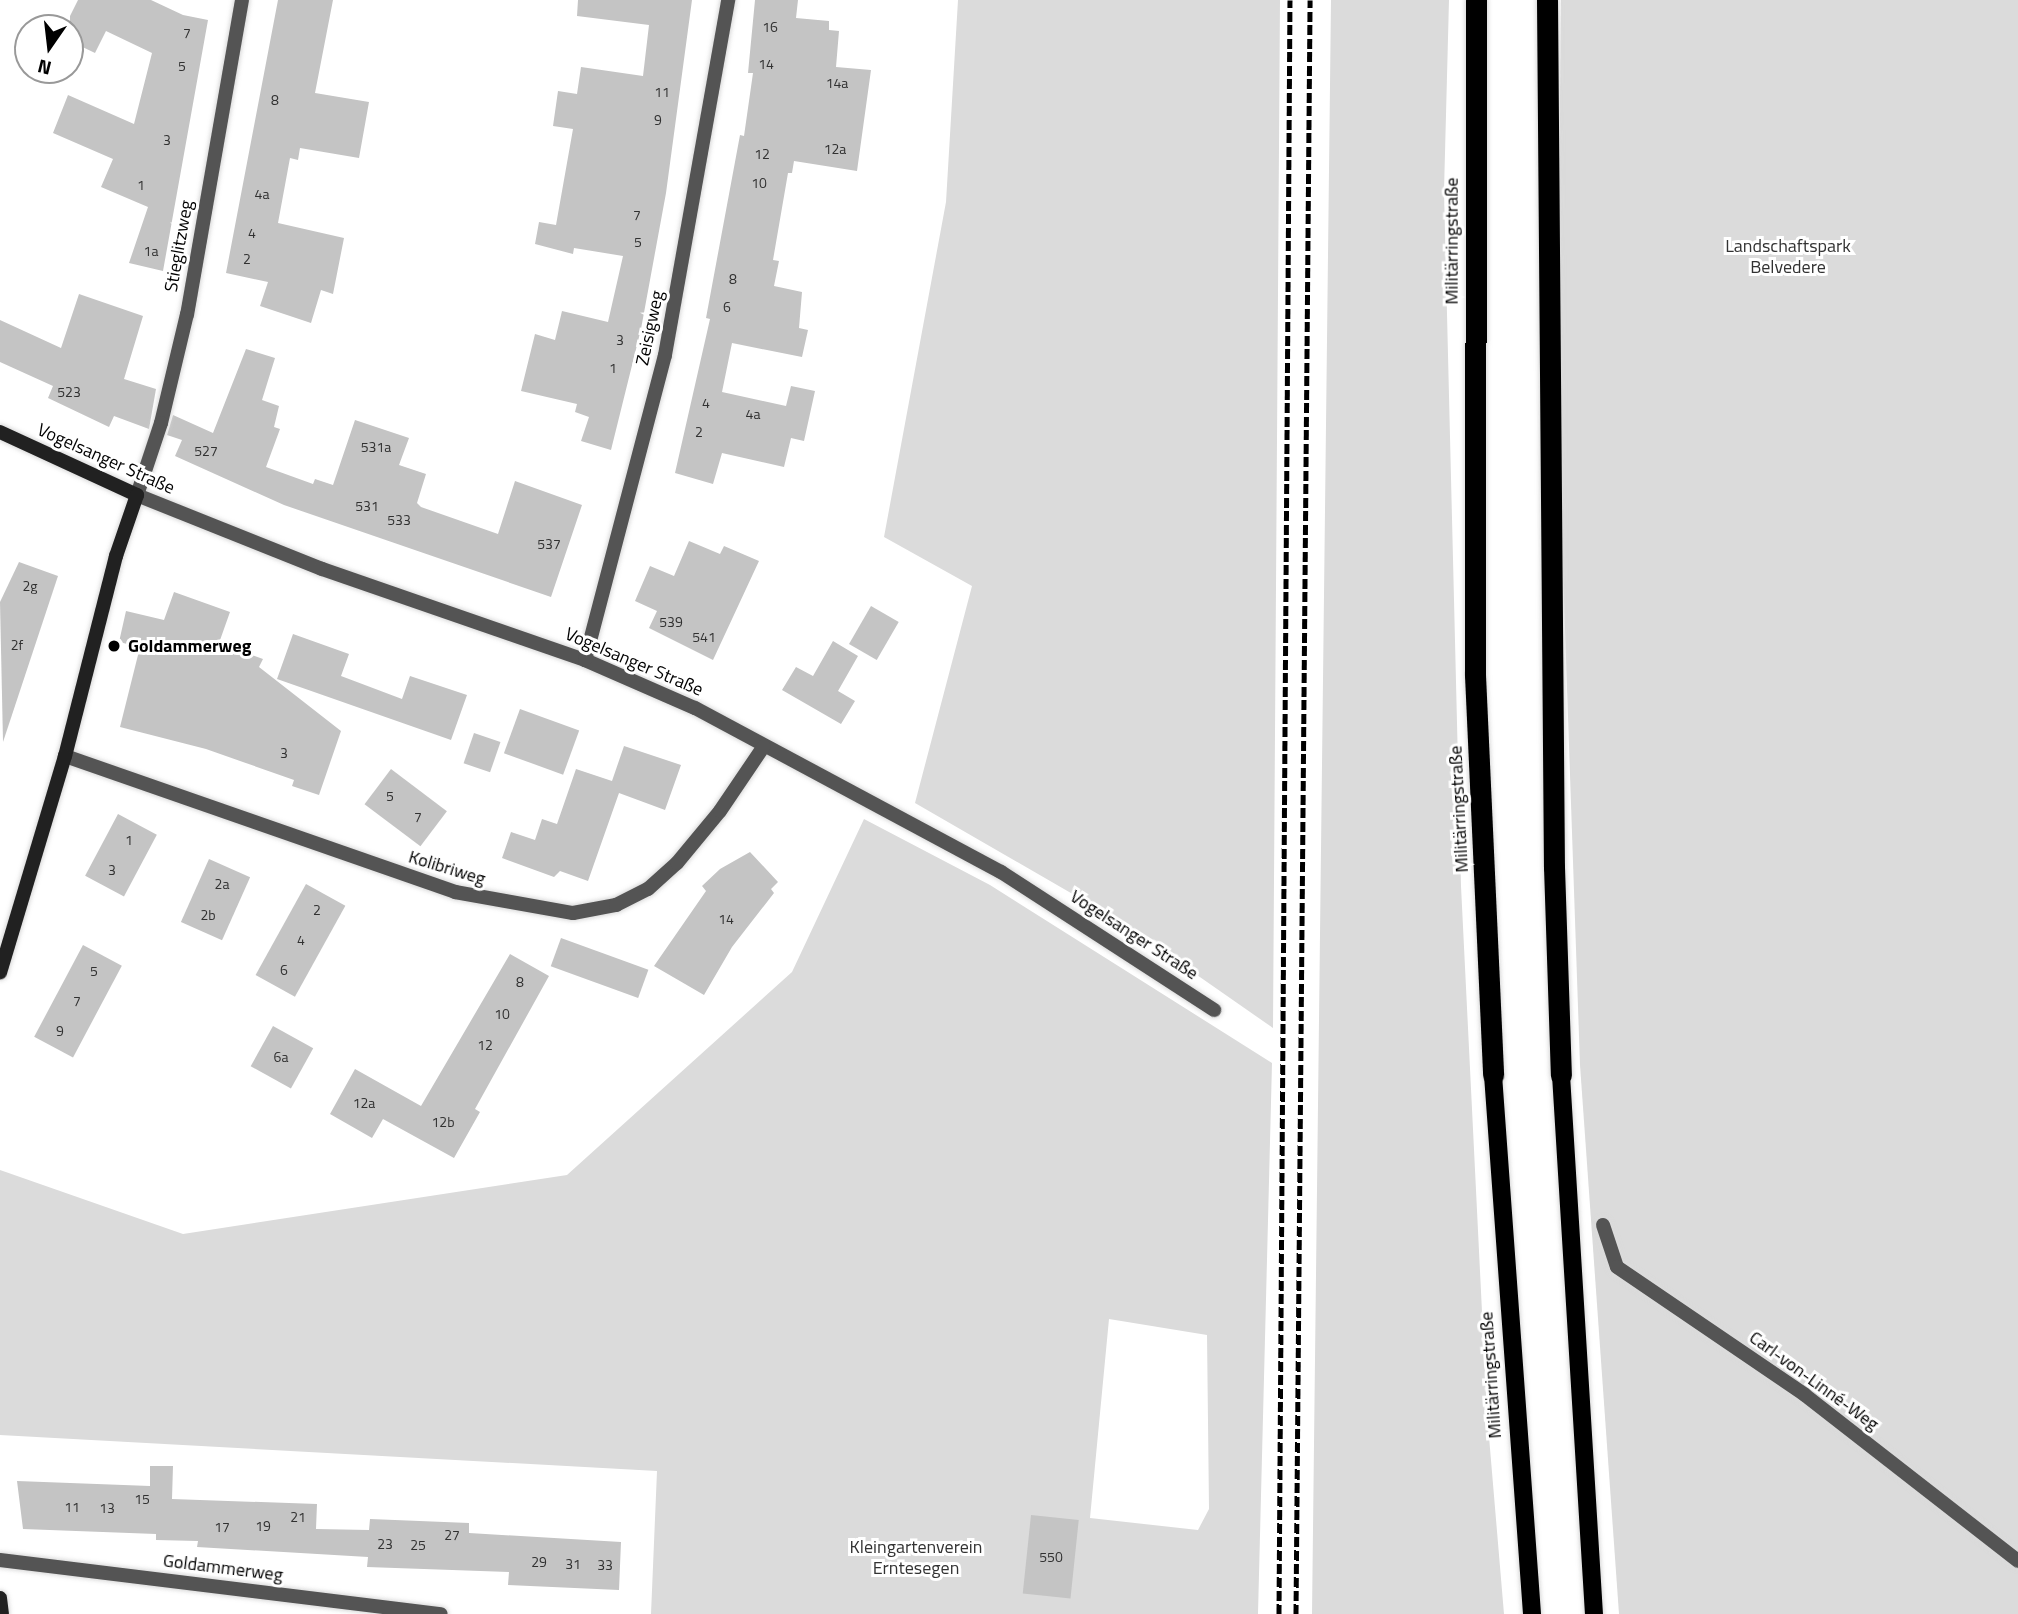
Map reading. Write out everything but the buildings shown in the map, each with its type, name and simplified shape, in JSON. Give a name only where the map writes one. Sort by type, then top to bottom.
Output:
[{"type":"highway","name":"Militärringstraße","points":[[1476,0],[1475,675],[1493,1075]]},
{"type":"highway","points":[[1548,0],[1554,867],[1561,1075]]},
{"type":"main road","name":"Militärringstraße","points":[[1493,1075],[1532,1614]]},
{"type":"main road","points":[[1561,1075],[1594,1614]]},
{"type":"street","name":"Stieglitzweg","points":[[137,495],[161,423],[187,314],[242,0]]},
{"type":"street","name":"Zeisigweg","points":[[585,660],[665,355],[728,0]]},
{"type":"street","name":"Vogelsanger Straße","points":[[0,432],[137,495],[322,569],[585,660],[764,746],[1001,872],[1214,1010]]},
{"type":"street","points":[[0,972],[65,756],[116,556],[137,495]]},
{"type":"street","name":"Kolibriweg","points":[[65,756],[455,892],[572,913],[616,905],[648,889],[677,863],[720,811],[764,746]]},
{"type":"street","name":"Carl-von-Linné-Weg","points":[[1603,1225],[1617,1267],[1805,1395],[2018,1561]]},
{"type":"street","name":"Goldammerweg","points":[[0,1560],[441,1614]]},
{"type":"street","points":[[0,1598],[2,1614]]},
{"type":"green space","points":[[958,0],[1280,0],[1273,1028],[1121,922],[915,803],[972,586],[884,537],[946,202]]},
{"type":"green space","points":[[1331,0],[1449,0],[1444,191],[1461,886],[1487,1413],[1504,1614],[1312,1614]]},
{"type":"green space","name":"Landschaftspark Belvedere","points":[[1561,0],[2018,0],[2018,1614],[1619,1614],[1580,1065],[1557,397]]},
{"type":"green space","name":"Kleingartenverein Erntesegen","points":[[864,819],[990,885],[1272,1063],[1258,1614],[651,1614],[657,1471],[0,1435],[0,1170],[183,1234],[567,1175],[792,972]],"holes":[[[1109,1319],[1207,1335],[1209,1509],[1198,1530],[1090,1518]]]},
{"type":"railway","points":[[1279,1614],[1290,0]]},
{"type":"railway","points":[[1296,1614],[1310,0]]},
{"type":"place","name":"Goldammerweg","points":[[114,646]]}]
